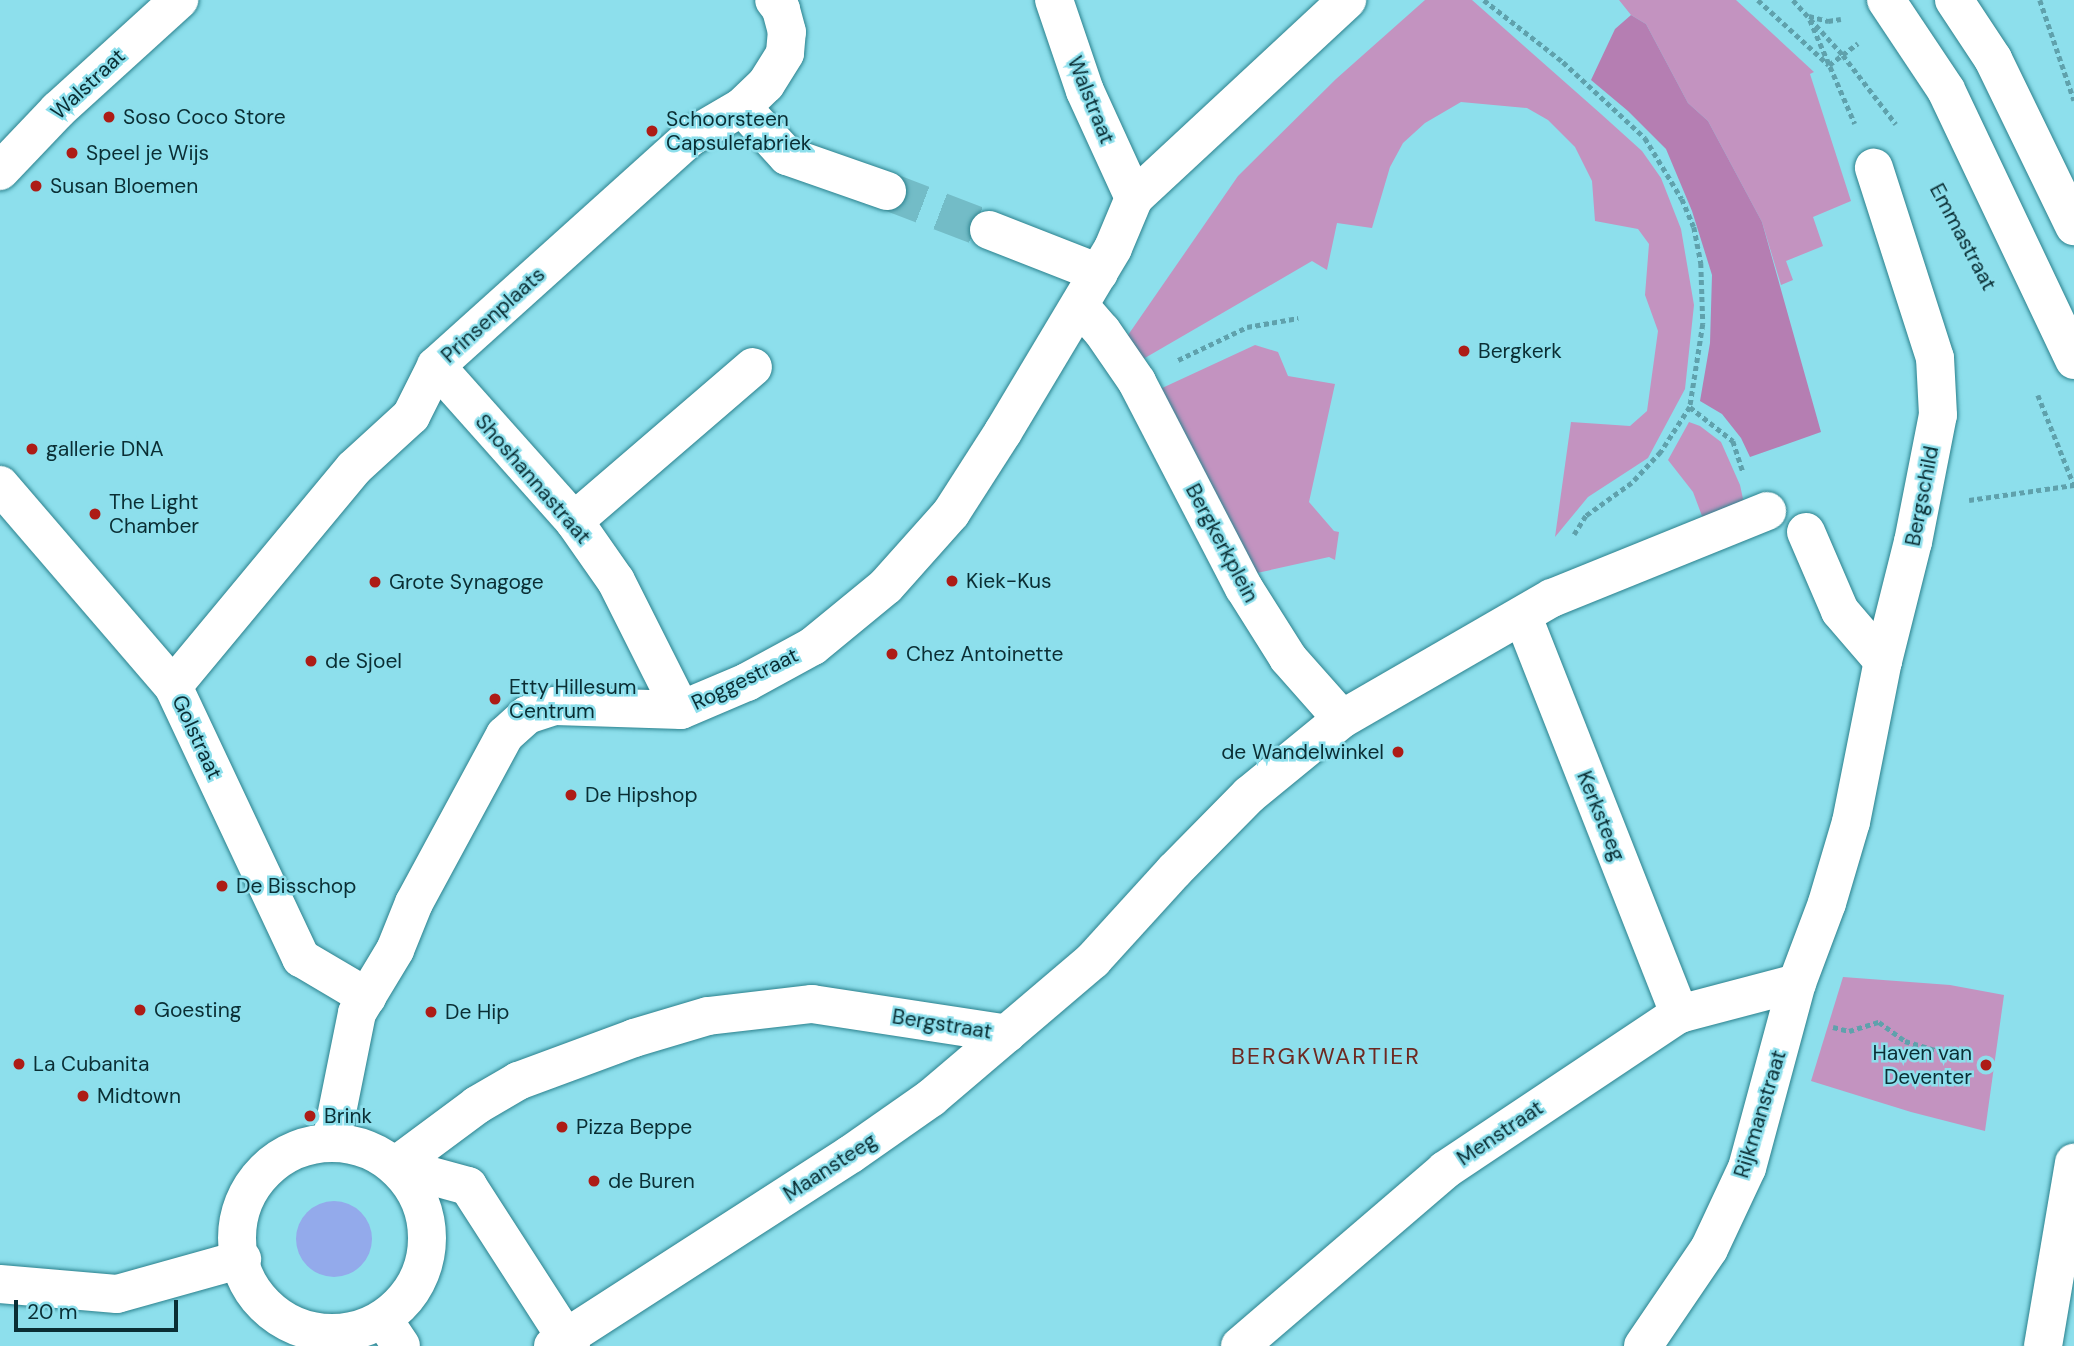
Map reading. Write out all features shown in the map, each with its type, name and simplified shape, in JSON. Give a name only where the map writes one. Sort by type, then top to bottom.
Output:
[{"type":"street","name":"Walstraat","points":[[0,171],[58,110],[180,0]]},
{"type":"street","name":"Prinsenplaats","points":[[173,686],[354,468],[411,416],[436,366],[689,138],[742,107],[766,84],[785,53],[787,32],[781,9],[774,0]]},
{"type":"street","name":"Walstraat","points":[[1054,0],[1085,91],[1134,198]]},
{"type":"street","points":[[1080,306],[1099,273],[1134,198],[1347,0]]},
{"type":"street","points":[[1954,0],[1993,59],[2074,226]]},
{"type":"street","points":[[1891,7],[1946,90],[2074,360]]},
{"type":"street","points":[[742,107],[787,156],[887,191]]},
{"type":"street","name":"Bergschild","points":[[1792,1000],[1827,903],[1851,822],[1883,661],[1920,507],[1938,415],[1935,358],[1874,168]]},
{"type":"street","points":[[989,230],[1099,273]]},
{"type":"street","name":"Roggestraat","points":[[367,997],[396,950],[414,903],[505,735],[527,715],[555,706],[681,710],[747,682],[813,646],[886,586],[951,513],[1080,306]]},
{"type":"street","name":"Bergkerkplein","points":[[1080,306],[1102,331],[1137,382],[1244,588],[1288,658],[1342,719]]},
{"type":"street","name":"Shoshannastraat","points":[[436,366],[574,521],[616,581],[681,710]]},
{"type":"street","points":[[574,521],[753,367]]},
{"type":"street","name":"Golstraat","points":[[0,485],[173,686],[301,958],[367,997]]},
{"type":"street","points":[[1342,719],[1537,607],[1763,513]]},
{"type":"street","points":[[1806,532],[1840,611],[1883,661]]},
{"type":"street","name":"Kerksteeg","points":[[1537,607],[1679,1014]]},
{"type":"street","name":"Bergstraat","points":[[395,1166],[477,1105],[518,1081],[635,1038],[708,1016],[812,1004],[1007,1034],[1093,960],[1174,871],[1250,794],[1342,719]]},
{"type":"street","points":[[331,1142],[357,1013],[367,997]]},
{"type":"street","name":"Menstraat","points":[[1240,1346],[1445,1170],[1679,1014],[1792,1000]]},
{"type":"street","name":"Rijkmanstraat","points":[[1643,1346],[1709,1249],[1746,1168],[1792,1000]]},
{"type":"street","name":"Maansteeg","points":[[563,1343],[931,1098],[1007,1034]]},
{"type":"street","points":[[395,1166],[414,1188],[424,1215],[427,1245],[420,1274],[405,1299],[392,1332],[360,1329],[335,1333],[310,1331],[287,1322],[267,1307],[250,1287],[237,1243],[238,1221],[256,1181],[271,1165],[289,1153],[331,1142],[354,1145],[395,1166],[468,1186],[563,1343]]},
{"type":"street","points":[[2043,1346],[2074,1163]]},
{"type":"street","points":[[0,1284],[117,1294],[242,1259]]},
{"type":"path","points":[[1484,0],[1563,62],[1645,138],[1682,199],[1693,227],[1702,263],[1703,324],[1690,407],[1652,463],[1632,483],[1586,516],[1558,561],[1537,607]]},
{"type":"path","points":[[1758,0],[1829,65]]},
{"type":"path","points":[[1793,0],[1843,55],[1901,131]]},
{"type":"path","points":[[2040,0],[2074,100]]},
{"type":"path","points":[[1829,65],[1843,55],[1891,7]]},
{"type":"path","points":[[1808,16],[1874,168]]},
{"type":"path","points":[[1170,363],[1247,327],[1298,318]]},
{"type":"path","points":[[1920,507],[2074,485],[2038,392]]},
{"type":"path","points":[[1690,407],[1732,441],[1763,513]]},
{"type":"path","points":[[1792,1000],[1849,1031],[1879,1022],[1905,1041],[1948,1054]]},
{"type":"shaded area","points":[[1425,0],[1472,0],[1601,114],[1642,151],[1661,178],[1681,229],[1694,305],[1685,389],[1648,458],[1588,497],[1555,537],[1571,422],[1630,426],[1647,411],[1658,331],[1645,295],[1649,244],[1638,229],[1595,221],[1592,181],[1575,147],[1548,120],[1527,108],[1461,102],[1425,123],[1403,143],[1390,167],[1372,228],[1337,223],[1327,270],[1312,261],[1138,362],[1126,338],[1238,176],[1336,79]]},
{"type":"shaded area","points":[[1619,0],[1736,0],[1814,72],[1810,74],[1851,201],[1813,217],[1823,246],[1786,261],[1793,280],[1781,285],[1762,222],[1708,121],[1688,103],[1646,24],[1631,15]]},
{"type":"shaded area","points":[[1631,15],[1646,24],[1688,103],[1708,121],[1762,222],[1821,432],[1750,457],[1741,438],[1722,414],[1700,401],[1710,343],[1712,275],[1692,211],[1666,149],[1628,111],[1591,80],[1615,29]]},
{"type":"shaded area","points":[[1255,345],[1278,352],[1288,376],[1335,384],[1309,502],[1334,531],[1339,532],[1335,560],[1329,557],[1257,573],[1160,389]]},
{"type":"shaded area","points":[[1689,422],[1700,426],[1721,442],[1740,485],[1745,508],[1705,524],[1693,492],[1668,460]]},
{"type":"shaded area","points":[[1843,977],[1950,985],[2004,995],[1985,1131],[1911,1112],[1811,1081]]},
{"type":"water","points":[[327,1201],[341,1201],[355,1207],[366,1218],[372,1239],[369,1254],[361,1266],[341,1277],[327,1277],[313,1271],[302,1260],[296,1246],[296,1232],[302,1218],[313,1207]]},
{"type":"tunnel","points":[[887,191],[989,230]]},
{"type":"place","name":"Soso Coco Store","points":[[109,117]]},
{"type":"place","name":"Schoorsteen Capsulefabriek","points":[[652,131]]},
{"type":"place","name":"Speel je Wijs","points":[[72,153]]},
{"type":"place","name":"Susan Bloemen","points":[[36,186]]},
{"type":"place","name":"Bergkerk","points":[[1464,351]]},
{"type":"place","name":"gallerie DNA","points":[[32,449]]},
{"type":"place","name":"The Light Chamber","points":[[95,514]]},
{"type":"place","name":"Kiek-Kus","points":[[952,581]]},
{"type":"place","name":"Grote Synagoge","points":[[375,582]]},
{"type":"place","name":"Chez Antoinette","points":[[892,654]]},
{"type":"place","name":"de Sjoel","points":[[311,661]]},
{"type":"place","name":"Etty Hillesum Centrum","points":[[495,699]]},
{"type":"place","name":"de Wandelwinkel","points":[[1398,752]]},
{"type":"place","name":"De Hipshop","points":[[571,795]]},
{"type":"place","name":"De Bisschop","points":[[222,886]]},
{"type":"place","name":"Goesting","points":[[140,1010]]},
{"type":"place","name":"De Hip","points":[[431,1012]]},
{"type":"place","name":"La Cubanita","points":[[19,1064]]},
{"type":"place","name":"Haven van Deventer","points":[[1986,1065]]},
{"type":"place","name":"Midtown","points":[[83,1096]]},
{"type":"place","name":"Brink","points":[[310,1116]]},
{"type":"place","name":"Pizza Beppe","points":[[562,1127]]},
{"type":"place","name":"de Buren","points":[[594,1181]]},
{"type":"district","name":"BERGKWARTIER","points":[[1326,1056]]}]
